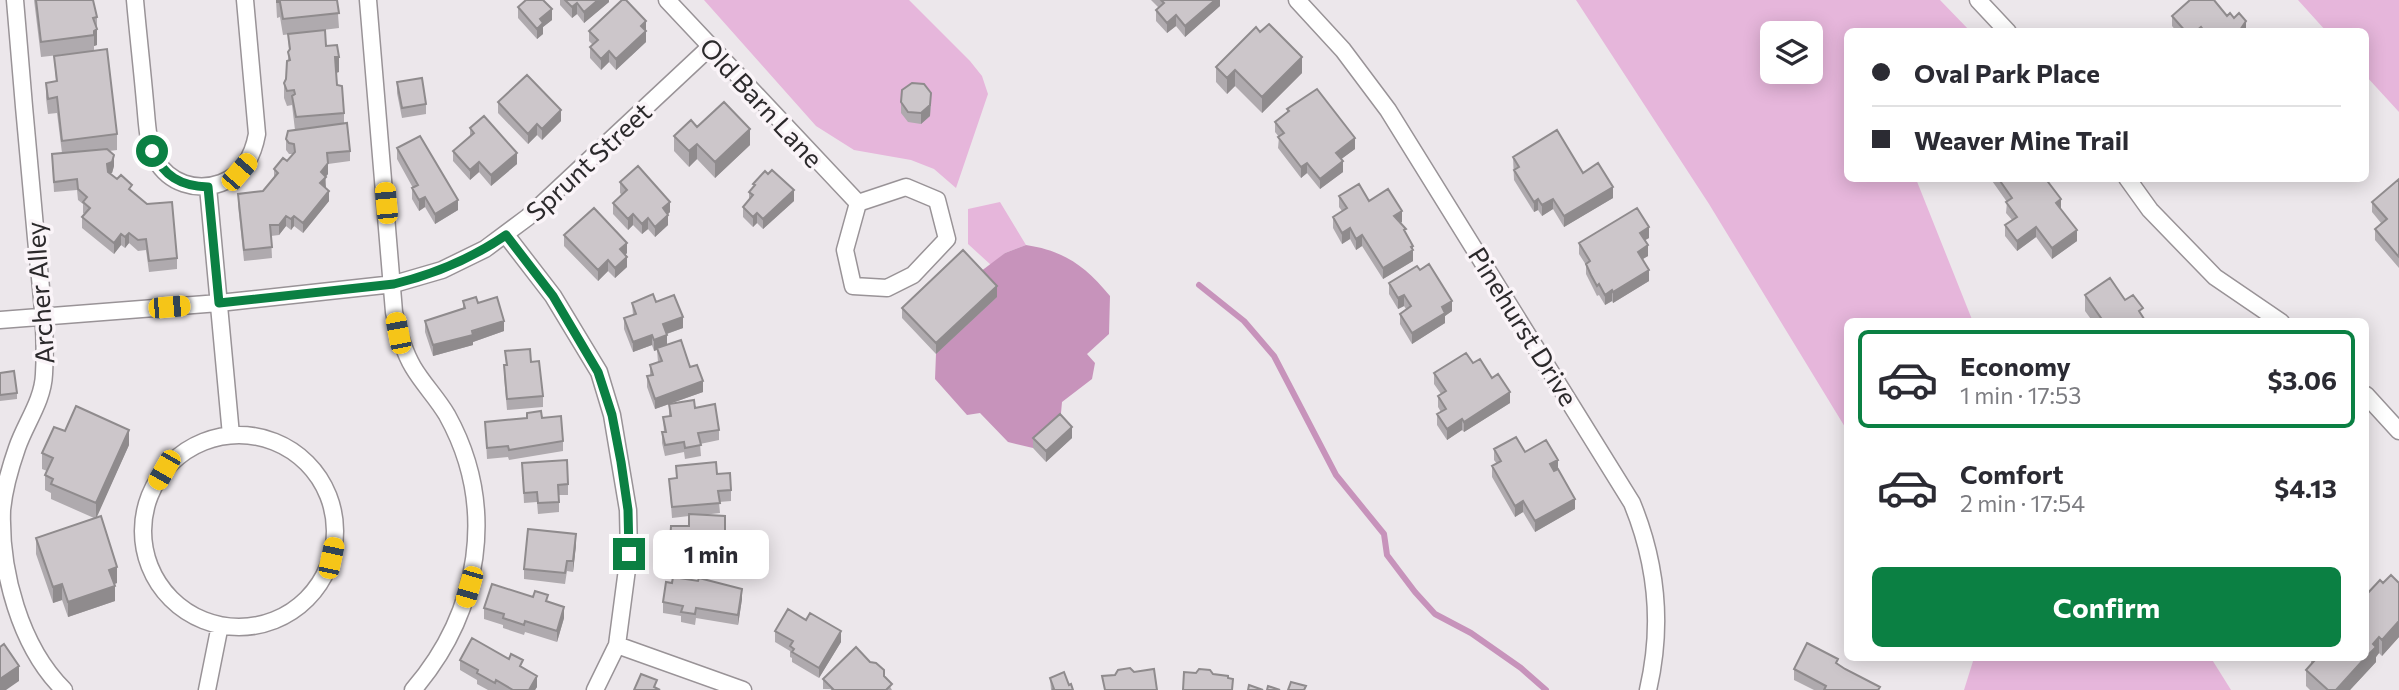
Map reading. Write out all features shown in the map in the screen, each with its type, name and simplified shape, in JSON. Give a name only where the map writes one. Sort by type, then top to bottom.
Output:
[{"type":"street","name":"Archer Alley","points":[[15,0],[43,317],[43,387],[6,481],[1,535],[16,608],[34,648],[64,690]]},
{"type":"street","points":[[135,0],[152,151],[166,173],[176,181],[191,186],[208,187],[224,182],[239,172],[250,160],[255,146],[257,134],[245,0]]},
{"type":"street","points":[[368,0],[394,284],[394,312],[405,351],[414,369],[435,396],[460,443],[469,472],[476,528],[475,556],[460,616],[448,643],[414,690]]},
{"type":"street","name":"Old Barn Lane","points":[[667,0],[858,203]]},
{"type":"street","name":"Pinehurst Drive","points":[[1297,0],[1343,50],[1388,110],[1632,503],[1649,548],[1656,595],[1656,646],[1648,690]]},
{"type":"street","points":[[1978,0],[2004,28]]},
{"type":"street","name":"Sprunt Street","points":[[0,320],[219,303],[394,284],[463,262],[506,235],[710,47]]},
{"type":"street","points":[[2130,182],[2150,210],[2216,277],[2275,318]]},
{"type":"street","points":[[208,187],[231,435]]},
{"type":"street","points":[[906,187],[937,200],[947,239],[913,275],[887,288],[853,286],[845,250],[858,203],[906,187]]},
{"type":"street","points":[[506,235],[553,296],[598,372],[612,415],[628,510],[629,554],[617,645],[595,690]]},
{"type":"street","points":[[2369,398],[2399,431]]},
{"type":"street","points":[[231,435],[270,440],[304,460],[321,480],[334,517],[335,536],[331,558],[318,586],[296,608],[269,622],[254,626],[220,625],[191,614],[168,595],[152,571],[144,543],[143,528],[149,499],[172,460],[200,443],[231,435]]},
{"type":"street","points":[[207,690],[220,625]]},
{"type":"street","points":[[617,645],[743,690]]},
{"type":"shaded area","points":[[704,0],[909,0],[970,61],[982,76],[988,94],[956,188],[934,169],[911,160],[854,150],[816,126]]},
{"type":"shaded area","points":[[1576,0],[1940,0],[1967,28],[1844,28],[1844,182],[1917,182],[1971,318],[1844,318],[1844,425],[1709,204]]},
{"type":"shaded area","points":[[2298,0],[2399,0],[2399,112],[2369,79],[2369,28],[2323,28]]},
{"type":"shaded area","points":[[1000,202],[1026,245],[1005,253],[991,265],[968,244],[968,209]]},
{"type":"shaded area","points":[[1026,245],[1052,251],[1083,268],[1110,296],[1109,334],[1087,354],[1095,363],[1092,379],[1062,402],[1060,424],[1033,448],[1008,442],[980,413],[967,415],[935,379],[936,354],[976,275],[1005,253]]},
{"type":"shaded area","points":[[1973,661],[2213,661],[2231,690],[1964,690]]},
{"type":"building","points":[[36,0],[93,0],[97,17],[93,18],[97,29],[94,35],[41,42]]},
{"type":"building","points":[[277,0],[337,0],[339,13],[283,19],[280,2]]},
{"type":"building","points":[[526,0],[543,0],[552,9],[540,19],[543,23],[537,29],[518,7]]},
{"type":"building","points":[[565,0],[598,0],[584,12],[577,3],[572,7]]},
{"type":"building","points":[[622,0],[626,0],[646,21],[641,26],[646,31],[616,59],[609,51],[601,59],[590,47],[598,40],[589,31]]},
{"type":"building","points":[[1161,0],[1215,0],[1185,26],[1176,15],[1167,23],[1156,10],[1164,3]]},
{"type":"building","points":[[2190,0],[2214,0],[2227,16],[2230,13],[2234,18],[2239,13],[2246,21],[2241,28],[2182,28],[2172,16]]},
{"type":"building","points":[[1269,24],[1302,57],[1262,97],[1235,70],[1227,78],[1216,67],[1256,27],[1260,32]]},
{"type":"building","points":[[325,30],[326,46],[337,45],[337,85],[342,86],[344,113],[296,117],[292,96],[295,94],[294,90],[287,91],[284,83],[287,61],[290,60],[288,34]]},
{"type":"building","points":[[107,49],[117,134],[62,141],[57,97],[48,99],[46,83],[57,81],[54,56]]},
{"type":"building","points":[[527,75],[561,110],[542,129],[537,124],[528,134],[498,102]]},
{"type":"building","points":[[422,78],[426,104],[402,108],[397,82]]},
{"type":"building","points":[[912,83],[924,84],[931,93],[930,105],[921,113],[908,112],[901,102],[902,90]]},
{"type":"building","points":[[1317,89],[1355,138],[1336,153],[1343,161],[1320,179],[1307,163],[1301,167],[1278,137],[1284,133],[1275,122],[1289,111],[1287,109]]},
{"type":"building","points":[[724,102],[750,129],[715,162],[697,144],[689,151],[674,136],[691,120],[697,127]]},
{"type":"building","points":[[484,116],[517,153],[491,175],[479,162],[470,170],[453,151],[474,133],[470,128]]},
{"type":"building","points":[[347,123],[350,151],[327,153],[328,163],[321,172],[326,177],[320,183],[329,191],[303,223],[294,216],[291,219],[286,216],[279,225],[270,225],[272,247],[244,250],[238,194],[263,191],[278,173],[274,169],[283,158],[287,161],[295,152],[294,144],[286,139],[288,131]]},
{"type":"building","points":[[1557,130],[1583,173],[1598,163],[1613,187],[1564,216],[1553,199],[1542,205],[1538,199],[1534,202],[1514,170],[1519,167],[1513,157]]},
{"type":"building","points":[[420,136],[458,200],[435,214],[425,197],[419,200],[412,188],[418,185],[397,148]]},
{"type":"building","points":[[107,149],[114,155],[112,162],[107,164],[108,172],[117,179],[121,175],[132,185],[129,189],[147,204],[172,202],[177,258],[149,261],[146,239],[138,240],[129,233],[125,237],[121,234],[114,243],[82,217],[90,208],[83,202],[87,197],[78,189],[77,179],[54,182],[52,154]]},
{"type":"building","points":[[638,166],[670,202],[663,208],[668,215],[655,227],[648,218],[642,224],[633,214],[628,219],[613,203],[627,190],[620,182]]},
{"type":"building","points":[[772,170],[794,190],[763,219],[757,213],[753,217],[743,207],[753,195],[749,192],[765,171],[768,174]]},
{"type":"building","points":[[2399,179],[2399,257],[2375,229],[2387,219],[2372,202]]},
{"type":"building","points":[[2001,182],[2048,182],[2061,199],[2056,203],[2077,230],[2052,248],[2036,227],[2017,241],[2005,225],[2017,217],[2006,202],[2012,198]]},
{"type":"building","points":[[1359,184],[1369,201],[1388,189],[1402,211],[1394,216],[1406,229],[1404,230],[1413,246],[1413,250],[1383,268],[1362,235],[1356,239],[1350,228],[1342,233],[1333,217],[1347,208],[1339,196]]},
{"type":"building","points":[[594,208],[627,243],[620,249],[627,257],[615,268],[608,260],[598,270],[564,235]]},
{"type":"building","points":[[1637,208],[1649,227],[1640,233],[1648,245],[1638,252],[1649,270],[1605,295],[1591,275],[1586,264],[1590,261],[1579,243]]},
{"type":"building","points":[[963,250],[997,286],[936,343],[902,308]]},
{"type":"building","points":[[1429,264],[1452,301],[1442,307],[1445,313],[1412,333],[1400,314],[1411,306],[1404,295],[1398,298],[1389,283],[1417,266],[1420,270]]},
{"type":"building","points":[[2110,278],[2125,300],[2133,295],[2143,308],[2139,311],[2143,318],[2101,318],[2085,295]]},
{"type":"building","points":[[653,294],[656,302],[674,295],[683,317],[663,324],[667,335],[654,340],[652,335],[633,342],[624,318],[636,314],[632,303]]},
{"type":"building","points":[[476,297],[478,303],[497,297],[504,321],[472,331],[473,335],[433,345],[425,321],[465,308],[463,301]]},
{"type":"building","points":[[681,340],[690,367],[697,365],[703,381],[655,399],[647,376],[653,375],[650,365],[662,361],[657,348]]},
{"type":"building","points":[[530,349],[531,362],[539,361],[543,396],[507,399],[505,351]]},
{"type":"building","points":[[1466,353],[1473,363],[1480,359],[1492,378],[1498,374],[1510,392],[1464,422],[1462,419],[1447,429],[1437,414],[1446,409],[1438,396],[1446,391],[1434,373]]},
{"type":"building","points":[[14,371],[17,393],[0,395],[0,373]]},
{"type":"building","points":[[694,400],[695,408],[715,404],[719,430],[698,433],[701,445],[685,448],[684,442],[665,445],[663,417],[671,416],[669,404]]},
{"type":"building","points":[[76,406],[129,430],[96,503],[51,484],[53,479],[45,475],[53,458],[42,453],[54,427],[65,431]]},
{"type":"building","points":[[541,411],[542,418],[561,416],[563,441],[509,450],[508,446],[487,448],[485,422],[527,418],[527,413]]},
{"type":"building","points":[[1060,414],[1072,427],[1046,451],[1033,438]]},
{"type":"building","points":[[1516,437],[1525,452],[1546,440],[1558,460],[1550,464],[1554,471],[1558,469],[1575,499],[1535,521],[1523,501],[1515,506],[1492,466],[1501,461],[1494,449]]},
{"type":"building","points":[[567,460],[568,484],[558,485],[559,502],[538,503],[537,492],[524,493],[522,463]]},
{"type":"building","points":[[716,462],[717,474],[730,473],[731,490],[718,491],[720,503],[672,507],[669,479],[677,478],[676,466]]},
{"type":"building","points":[[689,514],[725,516],[725,540],[720,540],[720,560],[669,558],[671,526],[689,526]]},
{"type":"building","points":[[101,516],[117,567],[109,570],[115,586],[68,602],[62,584],[53,587],[36,538]]},
{"type":"building","points":[[528,529],[576,534],[573,561],[567,561],[565,573],[524,569]]},
{"type":"building","points":[[2391,575],[2399,583],[2399,621],[2382,640],[2379,637],[2373,644],[2376,647],[2369,654],[2369,592],[2380,580],[2383,583]]},
{"type":"building","points":[[673,577],[698,581],[699,578],[742,589],[738,615],[696,608],[695,614],[681,612],[683,606],[663,602],[666,582],[672,583]]},
{"type":"building","points":[[492,584],[533,597],[535,591],[548,595],[546,601],[564,607],[557,631],[525,621],[524,625],[503,618],[504,614],[484,608]]},
{"type":"building","points":[[788,609],[806,620],[810,613],[841,631],[819,668],[792,652],[794,649],[790,646],[793,641],[775,631]]},
{"type":"building","points":[[472,638],[509,659],[511,654],[523,660],[520,666],[537,676],[529,690],[513,690],[496,680],[495,683],[460,660]]},
{"type":"building","points":[[1807,643],[1838,659],[1836,663],[1845,669],[1880,687],[1878,690],[1824,690],[1826,686],[1794,669]]},
{"type":"building","points":[[4,644],[19,666],[0,679],[0,647]]},
{"type":"building","points":[[856,647],[870,662],[876,663],[884,670],[884,676],[892,684],[886,690],[832,690],[823,679]]},
{"type":"building","points":[[2314,661],[2362,661],[2336,690],[2328,690],[2306,670]]},
{"type":"building","points":[[1130,668],[1134,672],[1154,669],[1157,690],[1105,690],[1102,676],[1115,675],[1118,670]]},
{"type":"building","points":[[1199,669],[1210,670],[1213,674],[1233,679],[1232,690],[1183,690],[1184,672],[1196,673]]},
{"type":"building","points":[[1064,672],[1073,690],[1052,690],[1054,689],[1050,678]]},
{"type":"building","points":[[641,674],[657,680],[654,687],[660,690],[634,690]]},
{"type":"building","points":[[1291,682],[1306,686],[1304,690],[1288,690]]},
{"type":"building","points":[[1249,685],[1263,690],[1248,690]]},
{"type":"waterway","points":[[1199,285],[1244,321],[1274,356],[1336,475],[1384,534],[1387,555],[1415,592],[1435,614],[1471,633],[1521,668],[1546,690]]},
{"type":"route","points":[[152,151],[157,162],[176,181],[191,186],[208,187],[219,303],[394,284],[463,262],[506,235],[553,296],[598,372],[612,415],[621,462],[628,510],[629,554]]}]
